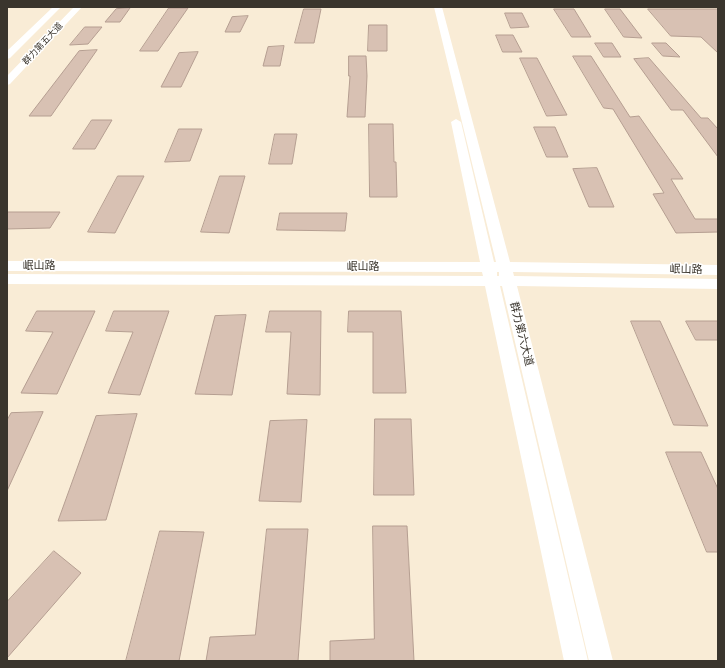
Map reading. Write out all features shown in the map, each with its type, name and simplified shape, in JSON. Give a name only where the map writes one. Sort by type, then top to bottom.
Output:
[{"type":"main road","name":"群力第五大道","points":[[7,56],[57,7]]},
{"type":"main road","name":"群力第五大道","points":[[7,82],[78,7]]},
{"type":"main road","name":"群力第六大道","points":[[431,7],[576,661]]},
{"type":"main road","name":"群力第六大道","points":[[438,7],[506,274],[601,661]]},
{"type":"main road","name":"岷山路","points":[[7,266],[490,274]]},
{"type":"main road","name":"岷山路","points":[[7,279],[506,274],[718,270]]},
{"type":"main road","name":"岷山路","points":[[506,274],[718,284]]},
{"type":"building","points":[[130,8],[120,22],[105,22],[116,9]]},
{"type":"building","points":[[169,8],[188,8],[158,51],[140,51]]},
{"type":"building","points":[[304,9],[321,9],[314,43],[295,43]]},
{"type":"building","points":[[554,9],[574,9],[591,37],[572,37]]},
{"type":"building","points":[[605,9],[620,9],[642,38],[624,37]]},
{"type":"building","points":[[648,9],[718,9],[718,53],[701,37],[671,36]]},
{"type":"building","points":[[505,13],[522,13],[529,27],[511,28]]},
{"type":"building","points":[[248,16],[240,32],[225,32],[232,17]]},
{"type":"building","points":[[369,25],[387,25],[387,51],[368,51]]},
{"type":"building","points":[[85,27],[102,27],[88,44],[70,45]]},
{"type":"building","points":[[496,35],[513,35],[522,52],[503,52]]},
{"type":"building","points":[[595,43],[612,43],[621,57],[604,57]]},
{"type":"building","points":[[652,43],[666,43],[680,57],[663,56]]},
{"type":"building","points":[[284,46],[280,66],[263,66],[268,47]]},
{"type":"building","points":[[97,50],[51,116],[29,116],[79,51]]},
{"type":"building","points":[[198,52],[181,87],[161,87],[179,53]]},
{"type":"building","points":[[349,56],[366,56],[367,76],[365,117],[347,117],[350,76]]},
{"type":"building","points":[[573,56],[591,56],[630,117],[639,116],[683,179],[671,179],[695,219],[718,219],[718,232],[676,233],[653,194],[664,193],[613,109],[604,108]]},
{"type":"building","points":[[520,58],[537,58],[567,115],[547,116]]},
{"type":"building","points":[[649,58],[701,118],[708,118],[718,129],[718,157],[683,110],[671,110],[634,59]]},
{"type":"building","points":[[92,120],[112,120],[95,149],[73,149]]},
{"type":"building","points":[[369,124],[393,124],[397,197],[370,197]]},
{"type":"building","points":[[534,127],[555,127],[568,157],[547,157]]},
{"type":"building","points":[[179,129],[202,129],[190,161],[165,162]]},
{"type":"building","points":[[275,134],[297,134],[292,164],[269,164]]},
{"type":"building","points":[[597,168],[614,207],[589,207],[573,169]]},
{"type":"building","points":[[118,176],[144,176],[115,233],[88,232]]},
{"type":"building","points":[[220,176],[245,176],[229,233],[201,232]]},
{"type":"building","points":[[7,212],[60,212],[50,228],[7,229]]},
{"type":"building","points":[[280,213],[347,213],[345,231],[277,230]]},
{"type":"building","points":[[37,311],[95,311],[57,394],[21,393],[53,332],[26,331]]},
{"type":"building","points":[[114,311],[169,311],[140,395],[108,393],[133,332],[106,331]]},
{"type":"building","points":[[270,311],[321,311],[320,395],[287,394],[291,332],[266,332]]},
{"type":"building","points":[[349,311],[401,311],[406,393],[373,393],[373,332],[348,332]]},
{"type":"building","points":[[246,315],[232,395],[195,394],[215,316]]},
{"type":"building","points":[[631,321],[660,321],[708,426],[674,425]]},
{"type":"building","points":[[686,321],[718,321],[718,340],[696,340]]},
{"type":"building","points":[[43,412],[7,491],[7,420],[11,413]]},
{"type":"building","points":[[137,414],[106,520],[58,521],[96,416]]},
{"type":"building","points":[[375,419],[411,419],[414,495],[374,495]]},
{"type":"building","points":[[307,420],[301,502],[259,501],[270,421]]},
{"type":"building","points":[[666,452],[701,452],[718,489],[718,552],[707,552]]},
{"type":"building","points":[[373,526],[407,526],[414,661],[330,661],[330,641],[374,639]]},
{"type":"building","points":[[267,529],[308,529],[298,661],[206,661],[210,637],[255,635]]},
{"type":"building","points":[[160,531],[204,532],[179,661],[126,661]]},
{"type":"building","points":[[54,551],[81,573],[7,658],[7,602]]}]
